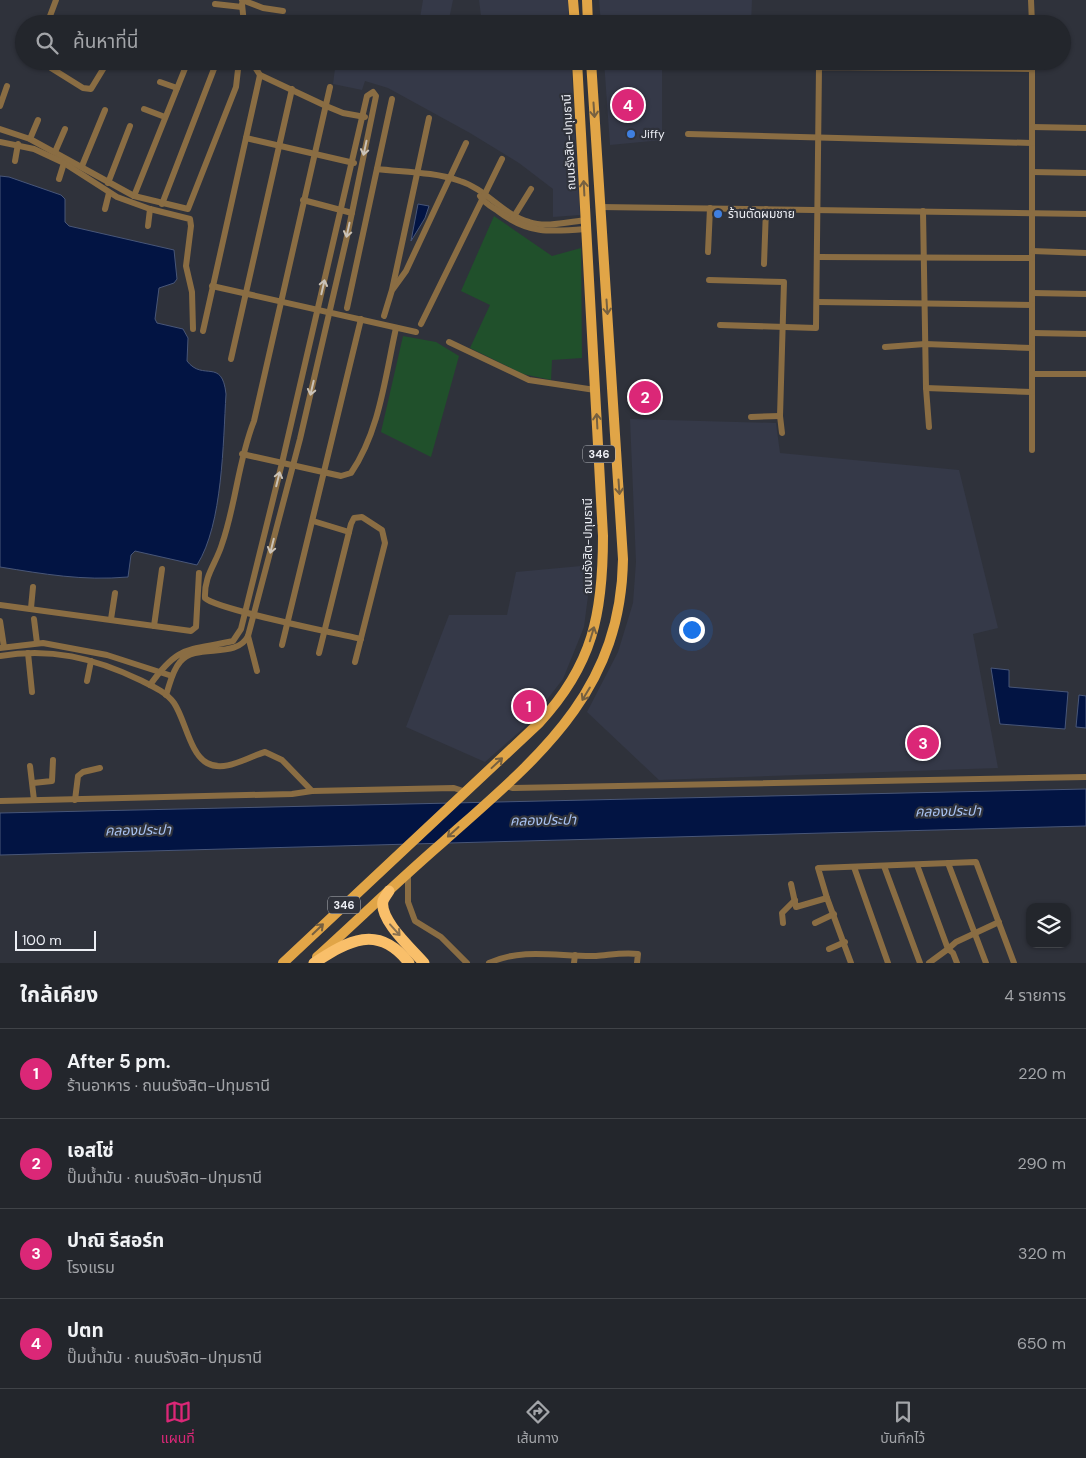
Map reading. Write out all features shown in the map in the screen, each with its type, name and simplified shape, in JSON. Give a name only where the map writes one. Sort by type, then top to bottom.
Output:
[{"type":"highway","points":[[389,891],[383,901],[388,921],[424,963]]},
{"type":"highway","points":[[312,963],[355,940],[368,939],[380,941],[392,948],[409,963]]},
{"type":"main road","points":[[573,0],[574,15]]},
{"type":"main road","points":[[587,0],[588,15]]},
{"type":"main road","name":"ถนนรังสิต-ปทุมธานี","points":[[283,963],[554,707],[576,674],[590,642],[600,603],[603,573],[577,70]]},
{"type":"main road","name":"346","points":[[312,963],[412,869],[505,786],[554,737],[584,698],[610,642],[620,606],[623,550],[592,70]]},
{"type":"main road","points":[[589,274],[605,274]]},
{"type":"street","points":[[50,15],[56,0]]},
{"type":"street","points":[[1032,0],[1032,15]]},
{"type":"street","points":[[215,4],[242,2],[263,8],[283,10]]},
{"type":"street","points":[[242,2],[243,15]]},
{"type":"street","points":[[54,70],[83,88],[91,89],[103,70]]},
{"type":"street","points":[[134,196],[183,70]]},
{"type":"street","points":[[162,204],[214,70]]},
{"type":"street","points":[[0,129],[30,139],[56,152],[134,196],[184,210],[190,205],[236,87],[238,70]]},
{"type":"street","points":[[257,70],[260,75],[292,88],[326,106],[343,113],[371,118]]},
{"type":"street","points":[[720,325],[816,328],[820,70]]},
{"type":"street","points":[[1032,70],[1032,450]]},
{"type":"street","points":[[202,331],[260,75]]},
{"type":"street","points":[[160,82],[177,88]]},
{"type":"street","points":[[0,106],[7,86]]},
{"type":"street","points":[[330,87],[254,421],[242,454],[223,543],[209,569],[205,598],[210,602],[255,614],[361,639]]},
{"type":"street","points":[[231,359],[247,295],[292,88]]},
{"type":"street","points":[[150,685],[179,653],[191,648],[233,641],[241,629],[282,463],[367,96],[374,92],[376,96],[352,212],[317,366],[293,466],[248,636],[241,644],[195,652],[184,658],[172,676],[166,695]]},
{"type":"street","points":[[348,308],[392,99]]},
{"type":"street","points":[[144,109],[165,118]]},
{"type":"street","points":[[82,166],[105,110]]},
{"type":"street","points":[[384,316],[392,290],[429,118]]},
{"type":"street","points":[[30,139],[38,120]]},
{"type":"street","points":[[108,183],[130,126]]},
{"type":"street","points":[[1032,127],[1086,128]]},
{"type":"street","points":[[56,152],[65,129]]},
{"type":"street","points":[[688,134],[1032,143]]},
{"type":"street","points":[[246,138],[361,165]]},
{"type":"street","points":[[0,142],[18,144],[64,163],[108,193],[150,209],[187,217],[192,221],[186,266],[192,292],[193,329]]},
{"type":"street","points":[[392,290],[406,271],[466,143]]},
{"type":"street","points":[[15,161],[18,144]]},
{"type":"street","points":[[421,324],[502,159]]},
{"type":"street","points":[[59,179],[64,163]]},
{"type":"street","points":[[377,169],[462,181],[478,190],[484,197],[527,228],[539,231],[586,225]]},
{"type":"street","points":[[1032,172],[1086,173]]},
{"type":"street","points":[[513,218],[531,190]]},
{"type":"street","points":[[105,209],[108,193]]},
{"type":"street","points":[[303,200],[352,212]]},
{"type":"street","points":[[600,206],[1086,214]]},
{"type":"street","points":[[708,252],[710,208]]},
{"type":"street","points":[[148,226],[150,209]]},
{"type":"street","points":[[764,264],[766,209]]},
{"type":"street","points":[[923,211],[926,388],[929,427]]},
{"type":"street","points":[[818,257],[924,257],[1086,253]]},
{"type":"street","points":[[329,259],[341,262]]},
{"type":"street","points":[[709,280],[784,282],[780,416],[782,433]]},
{"type":"street","points":[[212,286],[416,332]]},
{"type":"street","points":[[1032,293],[1086,294]]},
{"type":"street","points":[[817,302],[1032,305]]},
{"type":"street","points":[[282,646],[361,320]]},
{"type":"street","points":[[242,454],[324,473],[348,475],[363,454],[373,431],[396,328]]},
{"type":"street","points":[[1032,333],[1086,334]]},
{"type":"street","points":[[449,342],[530,380],[595,390]]},
{"type":"street","points":[[885,347],[925,344],[1032,348]]},
{"type":"street","points":[[305,362],[317,366]]},
{"type":"street","points":[[1032,374],[1086,374]]},
{"type":"street","points":[[926,388],[1032,392]]},
{"type":"street","points":[[751,417],[780,416]]},
{"type":"street","points":[[320,653],[349,532],[354,518],[362,516],[377,526],[384,535],[383,552],[355,662]]},
{"type":"street","points":[[313,522],[349,532]]},
{"type":"street","points":[[154,626],[162,569]]},
{"type":"street","points":[[0,605],[188,631],[194,629],[197,618],[199,573]]},
{"type":"street","points":[[32,608],[33,587]]},
{"type":"street","points":[[111,619],[115,593]]},
{"type":"street","points":[[34,619],[37,643]]},
{"type":"street","points":[[0,621],[2,648],[37,643],[107,655],[172,676]]},
{"type":"street","points":[[248,636],[257,670]]},
{"type":"street","points":[[0,656],[28,652],[64,654],[117,669],[150,685],[166,695],[175,704],[197,754],[207,763],[221,766],[229,765],[265,752],[282,760],[312,791]]},
{"type":"street","points":[[28,652],[32,692]]},
{"type":"street","points":[[87,681],[91,661]]},
{"type":"street","points":[[33,783],[52,781],[53,760]]},
{"type":"street","points":[[30,766],[34,800]]},
{"type":"street","points":[[75,800],[78,776],[86,771],[100,768]]},
{"type":"street","points":[[505,786],[522,788],[1086,777]]},
{"type":"street","points":[[0,801],[454,788],[464,794]]},
{"type":"street","points":[[851,963],[818,868],[976,862],[1014,963]]},
{"type":"street","points":[[948,863],[986,963]]},
{"type":"street","points":[[917,865],[948,949],[953,953],[957,963]]},
{"type":"street","points":[[884,866],[920,963]]},
{"type":"street","points":[[854,868],[888,963]]},
{"type":"street","points":[[412,869],[408,902],[415,921],[441,937],[467,963]]},
{"type":"street","points":[[791,884],[796,907],[828,898]]},
{"type":"street","points":[[783,923],[782,913],[795,900]]},
{"type":"street","points":[[815,923],[834,914]]},
{"type":"street","points":[[929,963],[956,942],[999,922]]},
{"type":"street","points":[[829,949],[844,942]]},
{"type":"street","points":[[489,963],[507,956],[632,953],[638,954],[637,963]]},
{"type":"street","points":[[574,963],[575,955]]},
{"type":"shaded area","points":[[423,0],[453,0],[450,15],[420,15]]},
{"type":"shaded area","points":[[479,0],[568,0],[569,15],[481,15]]},
{"type":"shaded area","points":[[599,0],[752,0],[751,15],[600,15]]},
{"type":"shaded area","points":[[335,70],[572,70],[580,215],[553,217],[553,189],[519,163],[470,133],[388,88],[365,81],[362,90],[333,84]]},
{"type":"shaded area","points":[[605,70],[662,70],[662,140],[610,145]]},
{"type":"shaded area","points":[[630,419],[776,423],[780,453],[959,470],[998,628],[973,634],[998,768],[659,780],[587,712],[618,652],[633,603],[636,562]]},
{"type":"shaded area","points":[[592,565],[584,627],[563,679],[527,725],[485,762],[406,727],[449,615],[507,615],[516,572]]},
{"type":"green space","points":[[494,216],[552,256],[581,248],[582,358],[552,360],[551,380],[523,374],[470,348],[490,305],[461,291]]},
{"type":"green space","points":[[403,336],[436,342],[459,356],[431,457],[381,432]]},
{"type":"water","points":[[0,176],[9,177],[61,195],[65,199],[65,222],[69,226],[174,250],[177,279],[174,283],[159,288],[155,319],[157,323],[183,329],[188,338],[187,361],[199,370],[216,373],[220,376],[224,383],[226,394],[217,506],[206,548],[197,565],[135,551],[131,555],[128,577],[79,577],[0,567]]},
{"type":"water","points":[[418,204],[429,206],[425,218],[411,241]]},
{"type":"water","points":[[991,668],[1009,670],[1009,687],[1068,692],[1065,729],[1000,724]]},
{"type":"water","points":[[1079,695],[1086,696],[1086,728],[1076,727]]},
{"type":"water","name":"คลองประปา","points":[[1086,789],[1086,826],[0,855],[0,813]]},
{"type":"place","name":"ปตท","points":[[628,105]]},
{"type":"place","name":"Jiffy","points":[[631,134]]},
{"type":"place","name":"ร้านตัดผมชาย","points":[[718,214]]},
{"type":"place","name":"เอสโซ่","points":[[645,397]]},
{"type":"place","name":"After 5 pm.","points":[[529,706]]},
{"type":"place","name":"ปาณิ รีสอร์ท","points":[[923,743]]}]
